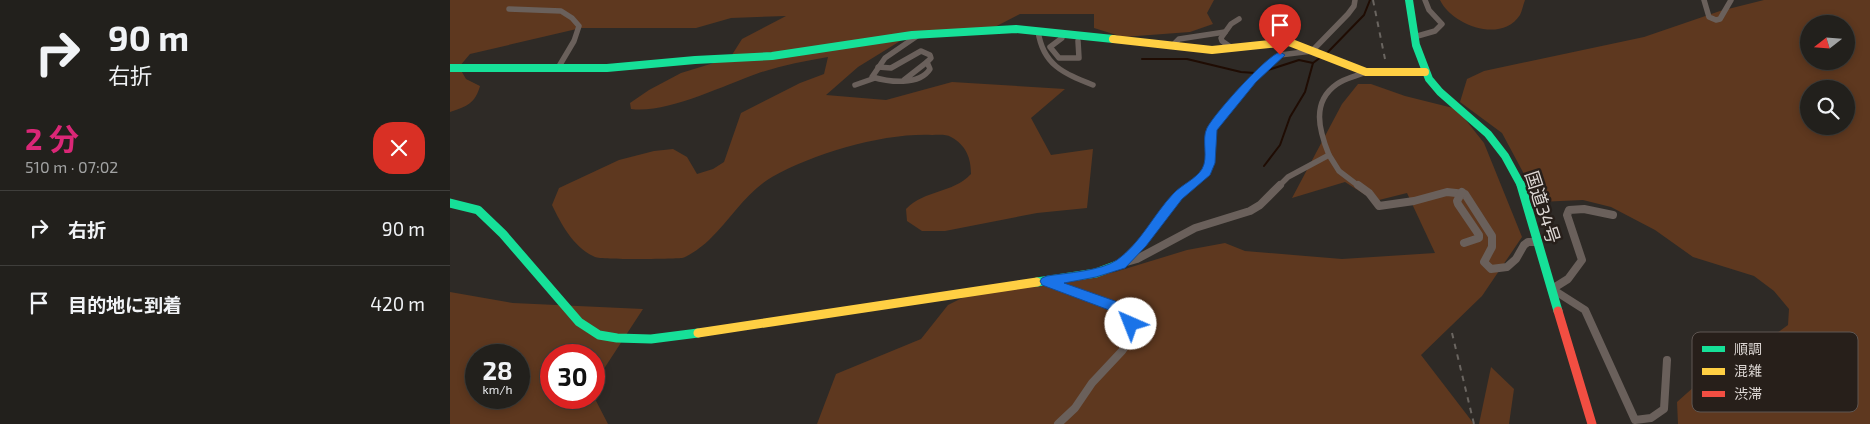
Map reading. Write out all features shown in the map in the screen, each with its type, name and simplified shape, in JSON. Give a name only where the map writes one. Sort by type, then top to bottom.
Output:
[{"type":"main road","name":"国道34号","points":[[1409,0],[1414,37],[1425,72],[1440,92],[1484,130],[1506,155],[1520,181],[1592,424]]},
{"type":"main road","points":[[450,68],[608,68],[695,60],[772,56],[920,34],[1007,29],[1212,50],[1289,42],[1366,72],[1425,72]]},
{"type":"main road","points":[[450,203],[478,210],[503,234],[579,322],[599,336],[617,338],[651,339],[711,331],[1096,273],[1120,264]]},
{"type":"street","points":[[1120,264],[1142,242],[1178,196],[1206,173],[1210,163],[1212,130],[1252,79],[1280,55],[1312,50],[1348,14],[1354,6],[1355,0]]},
{"type":"street","points":[[1414,37],[1436,31],[1442,24],[1429,10],[1425,0]]},
{"type":"street","points":[[1704,0],[1709,17],[1716,20],[1720,19],[1731,0]]},
{"type":"street","points":[[509,9],[561,11],[572,18],[579,26],[574,41],[558,68]]},
{"type":"street","points":[[1232,48],[1222,41],[1221,38],[1239,19]]},
{"type":"street","points":[[1038,31],[1045,57],[1067,75],[1093,85]]},
{"type":"street","points":[[1173,46],[1179,40],[1225,32]]},
{"type":"street","points":[[875,78],[872,76],[878,67],[902,44],[920,34]]},
{"type":"street","points":[[1062,34],[1062,38],[1050,47],[1059,58],[1078,58],[1078,41]]},
{"type":"street","points":[[878,67],[891,68],[921,51],[930,55],[931,58],[908,81]]},
{"type":"street","points":[[855,85],[875,78],[908,81],[923,78],[930,69],[927,62]]},
{"type":"street","points":[[1366,72],[1337,84],[1323,98],[1318,112],[1319,129],[1329,155],[1339,171],[1369,193],[1379,206],[1421,200],[1440,192],[1462,192]]},
{"type":"street","points":[[1120,264],[1136,259],[1195,228],[1250,211],[1260,205],[1288,177],[1329,155]]},
{"type":"street","points":[[1462,192],[1490,232],[1493,241],[1492,249],[1484,262],[1491,269],[1502,270],[1522,252],[1524,245],[1528,242],[1538,242]]},
{"type":"street","points":[[1462,192],[1457,201],[1458,204],[1479,235],[1479,238],[1464,243]]},
{"type":"street","points":[[1613,215],[1584,210],[1569,210],[1567,215],[1581,252],[1582,260],[1568,279],[1552,289],[1585,310],[1635,420],[1652,418],[1664,410],[1667,360]]},
{"type":"street","points":[[1047,281],[1105,304],[1111,304],[1123,312],[1133,330],[1130,340],[1121,352],[1092,384],[1074,409],[1058,424]]},
{"type":"shaded area","points":[[450,0],[1214,0],[1207,13],[1213,24],[1190,32],[1123,37],[1094,28],[1094,14],[1020,14],[989,30],[905,38],[858,67],[826,95],[886,100],[952,82],[1065,89],[1031,118],[1051,155],[1093,149],[1087,208],[1037,213],[945,231],[922,231],[907,221],[906,209],[930,194],[947,189],[964,180],[971,174],[969,157],[956,140],[947,135],[892,137],[850,146],[808,160],[772,177],[746,198],[718,231],[697,250],[685,257],[610,259],[595,257],[587,253],[575,242],[564,227],[552,205],[559,188],[619,160],[654,151],[673,149],[687,157],[697,174],[713,169],[724,162],[741,113],[800,83],[824,74],[828,57],[765,71],[677,103],[661,107],[631,109],[630,103],[649,90],[681,73],[730,58],[742,39],[786,16],[731,18],[696,28],[581,28],[470,54],[459,67],[466,79],[480,86],[478,92],[470,104],[450,112]]},
{"type":"shaded area","points":[[1440,0],[1525,0],[1520,15],[1512,24],[1490,30],[1477,28],[1455,17]]},
{"type":"shaded area","points":[[1764,0],[1870,0],[1870,424],[1678,424],[1677,402],[1692,389],[1692,412],[1858,412],[1858,332],[1778,332],[1788,325],[1789,309],[1774,291],[1754,276],[1693,257],[1655,230],[1611,207],[1583,200],[1539,202],[1502,133],[1460,102],[1467,79],[1484,71],[1644,37],[1720,11]]},
{"type":"shaded area","points":[[1358,84],[1371,84],[1405,96],[1457,109],[1484,143],[1522,237],[1482,296],[1421,355],[1474,424],[817,424],[836,374],[921,339],[948,305],[984,287],[1115,272],[1187,250],[1225,243],[1245,251],[1342,259],[1435,253],[1407,193],[1375,201],[1345,182],[1292,198],[1342,104]]},
{"type":"shaded area","points":[[450,292],[513,303],[643,309],[605,367],[605,344],[540,344],[540,409],[600,409],[608,424],[450,424]]},
{"type":"shaded area","points":[[1491,367],[1514,389],[1509,424],[1479,424]]},
{"type":"waterway","points":[[1327,53],[1364,15],[1370,0]]},
{"type":"waterway","points":[[1313,63],[1321,57]]},
{"type":"waterway","points":[[1142,59],[1187,59],[1241,72],[1255,73]]},
{"type":"waterway","points":[[1262,72],[1299,60],[1313,63]]},
{"type":"waterway","points":[[1264,166],[1280,145],[1290,117],[1305,92],[1313,63]]},
{"type":"railway","points":[[1373,0],[1385,59]]},
{"type":"railway","points":[[1452,333],[1474,424]]},
{"type":"traffic: fast","points":[[1409,0],[1416,45],[1429,79],[1440,92],[1488,134],[1505,156],[1520,181],[1558,311]]},
{"type":"traffic: fast","points":[[450,68],[607,68],[695,60],[772,56],[912,35],[1016,29],[1113,39]]},
{"type":"traffic: fast","points":[[450,203],[478,210],[503,234],[579,322],[599,335],[617,338],[651,339],[698,333]]},
{"type":"traffic: fast","points":[[1037,282],[1096,273],[1120,264]]},
{"type":"traffic: slow","points":[[1113,39],[1212,50],[1289,42],[1366,72],[1425,72]]},
{"type":"traffic: slow","points":[[698,333],[1037,282]]},
{"type":"traffic: jam","points":[[1558,311],[1592,424]]},
{"type":"route","points":[[1131,324],[1123,312],[1111,304],[1105,304],[1047,281],[1096,273],[1120,264],[1142,242],[1178,196],[1206,173],[1210,163],[1212,130],[1252,79],[1280,55]]}]
